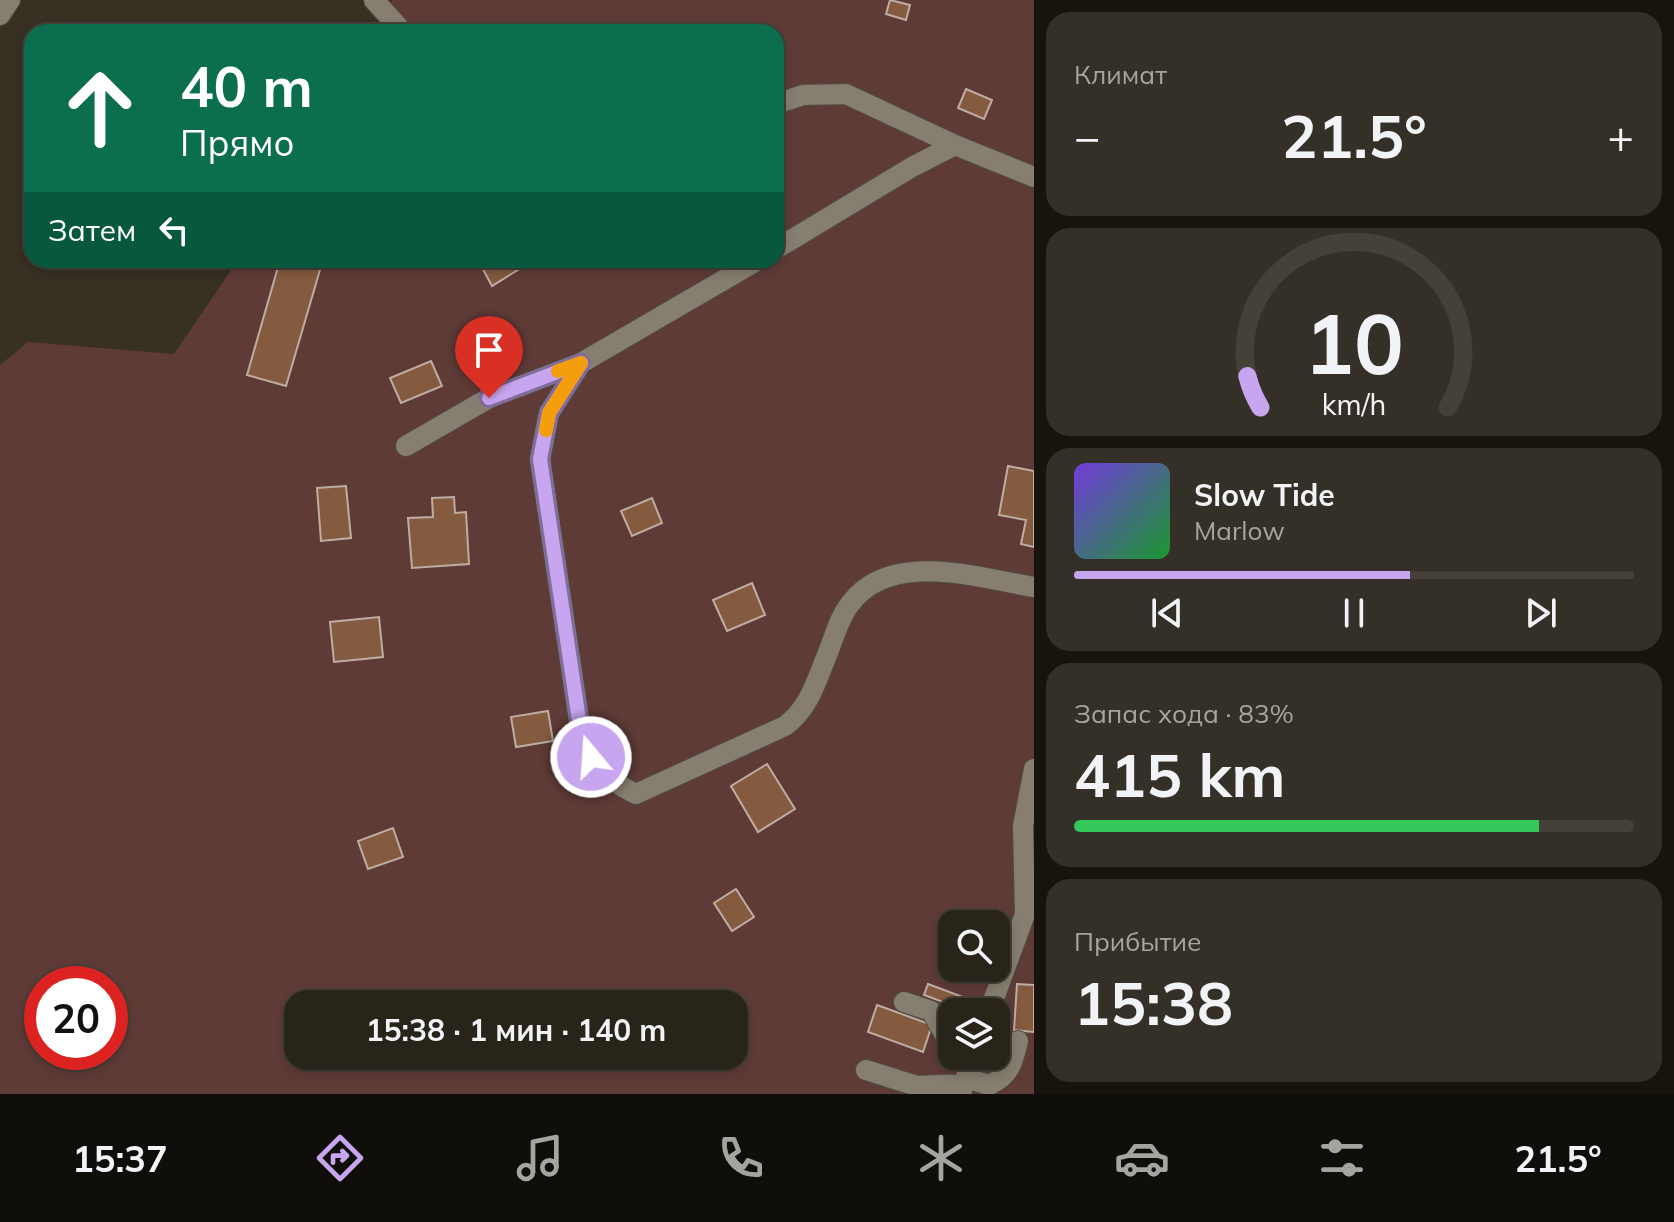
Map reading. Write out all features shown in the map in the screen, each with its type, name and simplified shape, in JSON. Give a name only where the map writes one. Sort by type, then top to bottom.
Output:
[{"type":"street","points":[[0,15],[10,0]]},
{"type":"street","points":[[374,0],[396,24]]},
{"type":"street","points":[[784,101],[803,95],[846,94],[955,145],[1034,177]]},
{"type":"street","points":[[784,244],[955,145]]},
{"type":"street","points":[[406,446],[489,398],[581,363],[744,268]]},
{"type":"street","points":[[581,363],[549,413],[540,459],[579,720],[591,757],[612,782],[636,794],[785,726],[801,714],[848,605],[868,584],[897,574],[925,572],[1034,587]]},
{"type":"street","points":[[1034,769],[1023,826],[1025,914],[1034,937]]},
{"type":"street","points":[[994,998],[1025,914]]},
{"type":"street","points":[[904,1002],[931,1011],[938,1023]]},
{"type":"street","points":[[866,1070],[917,1086],[989,1085],[1003,1078],[1011,1068],[1018,1041]]},
{"type":"shaded area","points":[[392,0],[1034,0],[1034,1094],[0,1094],[0,365],[28,342],[174,354],[233,268],[784,268],[784,24],[382,24]]},
{"type":"building","points":[[890,0],[910,5],[906,20],[886,14]]},
{"type":"building","points":[[966,89],[992,100],[984,119],[958,108]]},
{"type":"building","points":[[278,268],[321,268],[286,386],[247,375]]},
{"type":"building","points":[[482,268],[521,268],[492,286]]},
{"type":"building","points":[[431,361],[442,386],[401,403],[390,378]]},
{"type":"building","points":[[1008,466],[1034,471],[1034,547],[1021,544],[1026,520],[999,515]]},
{"type":"building","points":[[346,486],[351,538],[321,541],[317,488]]},
{"type":"building","points":[[454,497],[455,513],[466,512],[469,564],[412,568],[408,518],[433,517],[432,498]]},
{"type":"building","points":[[652,498],[662,523],[632,536],[621,511]]},
{"type":"building","points":[[752,583],[765,615],[727,631],[713,600]]},
{"type":"building","points":[[379,617],[383,657],[334,662],[330,622]]},
{"type":"building","points":[[548,711],[553,741],[516,747],[511,717]]},
{"type":"building","points":[[767,764],[795,809],[758,832],[731,786]]},
{"type":"building","points":[[393,828],[403,857],[368,869],[358,841]]},
{"type":"building","points":[[736,889],[754,917],[732,931],[714,903]]},
{"type":"building","points":[[928,984],[963,997],[938,1000],[924,995]]},
{"type":"building","points":[[1017,984],[1034,985],[1034,1032],[1014,1030]]},
{"type":"building","points":[[877,1005],[932,1025],[923,1052],[868,1032]]},
{"type":"slow traffic","points":[[546,430],[549,413],[565,383],[581,363],[558,371]]},
{"type":"route","points":[[489,398],[521,383],[581,363],[565,383],[549,413],[540,459],[579,720],[591,757]]}]
